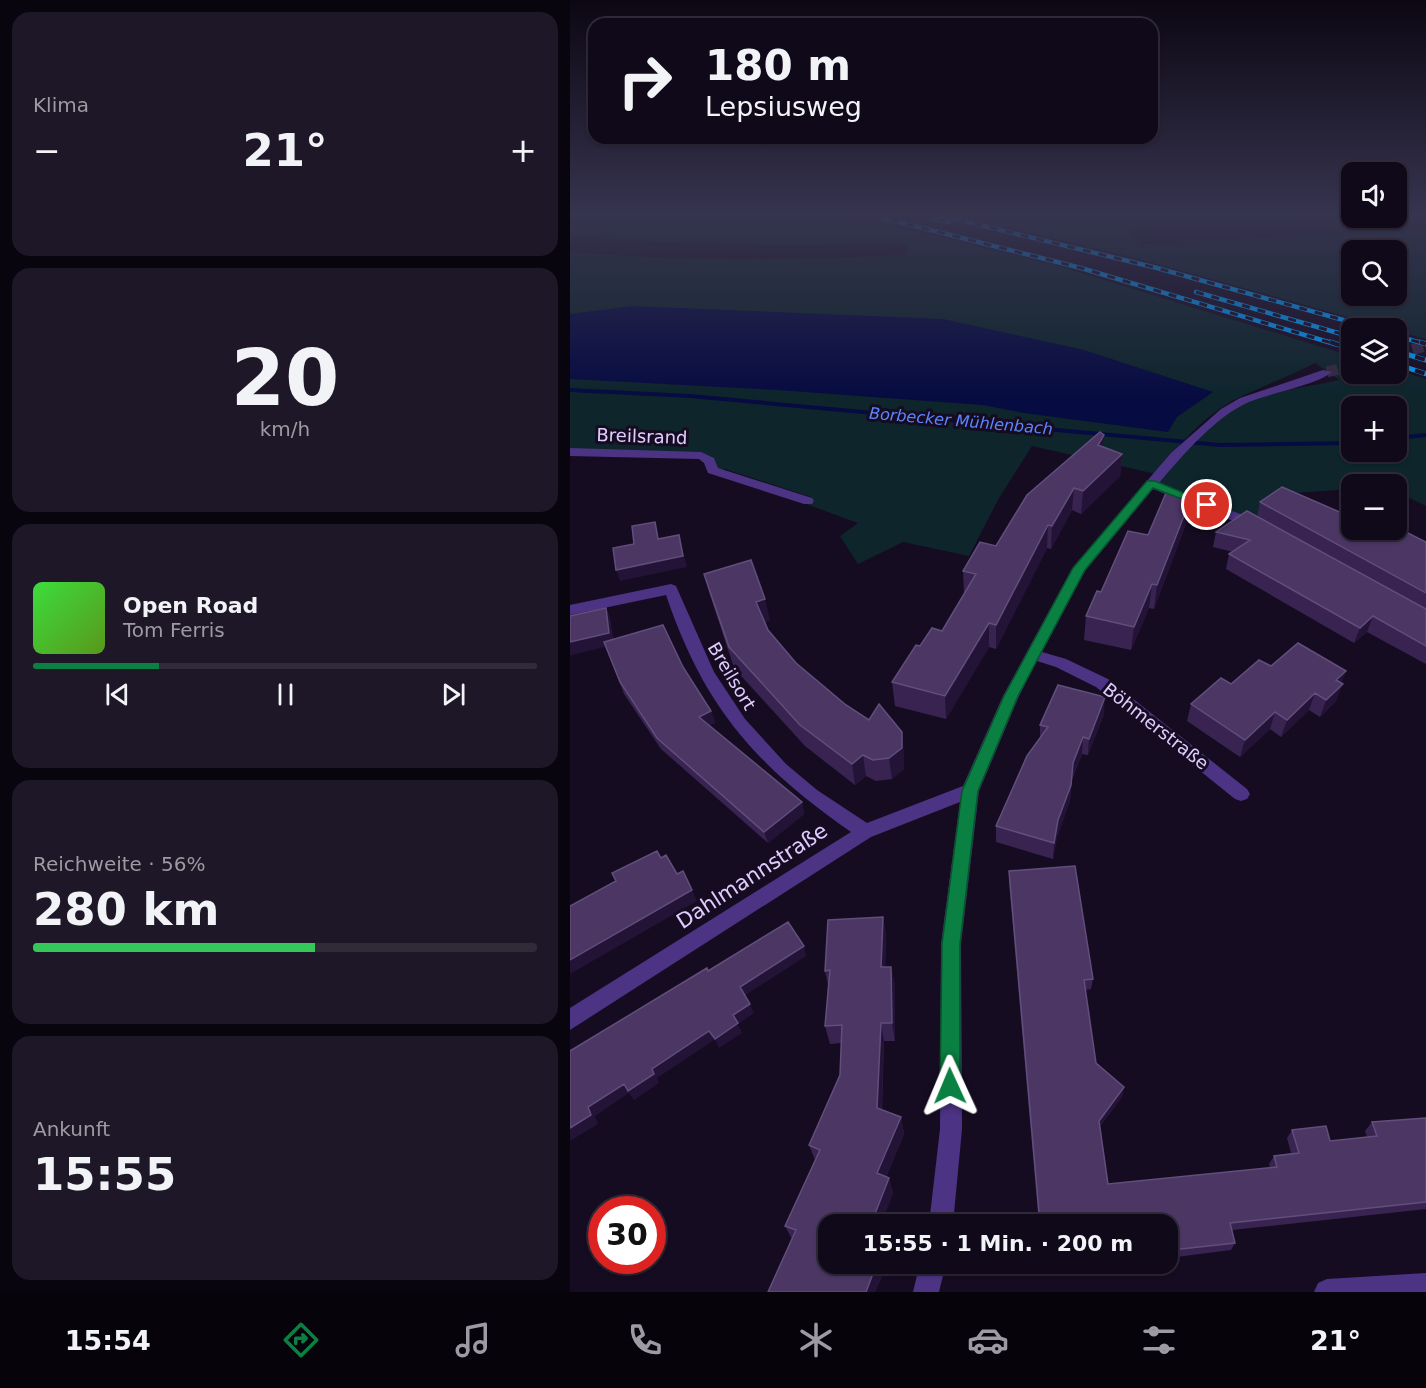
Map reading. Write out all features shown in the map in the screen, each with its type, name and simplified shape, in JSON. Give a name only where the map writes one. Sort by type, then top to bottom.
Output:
[{"type":"street","points":[[942,1214],[951,1129],[951,944],[970,791],[1011,696],[1079,568],[1195,435],[1225,411],[1244,400],[1327,372]]},
{"type":"street","name":"Breilsrand","points":[[570,452],[701,456],[710,461],[712,470],[808,501]]},
{"type":"street","points":[[1151,484],[1244,518],[1264,530]]},
{"type":"street","name":"Breilsort","points":[[570,610],[671,589],[698,663],[717,696],[743,731],[805,790],[865,831]]},
{"type":"street","name":"Böhmerstraße","points":[[1033,654],[1061,663],[1102,683],[1240,794]]},
{"type":"street","name":"Dahlmannstraße","points":[[570,1020],[865,831],[970,791]]},
{"type":"street","points":[[926,1292],[930,1274]]},
{"type":"street","points":[[1327,1292],[1426,1286]]},
{"type":"shaded area","points":[[570,276],[1092,276],[1341,353],[1341,384],[1407,384],[1407,373],[1426,379],[1426,506],[1407,498],[1407,474],[1341,474],[1341,490],[1279,494],[1251,521],[1153,483],[1188,445],[1227,412],[1267,395],[1339,380],[1315,363],[1238,398],[1215,412],[1182,442],[1156,474],[1032,446],[999,498],[969,556],[903,542],[858,564],[840,536],[858,523],[806,504],[811,497],[725,469],[715,469],[714,460],[570,449]]},
{"type":"shaded area","points":[[1202,276],[1341,276],[1341,306],[1407,306],[1407,276],[1426,276],[1426,339],[1407,334],[1407,318],[1352,318]]},
{"type":"shaded area","points":[[632,306],[943,319],[1084,350],[1213,392],[1177,417],[1168,432],[1024,413],[983,405],[777,390],[570,379],[570,314]]},
{"type":"building","points":[[1100,432],[1104,435],[1098,445],[1122,454],[1083,491],[1074,488],[1052,526],[1048,525],[996,625],[989,623],[945,696],[892,682],[916,645],[920,646],[932,628],[942,631],[976,574],[963,571],[980,542],[996,546],[1027,495]]},
{"type":"building","points":[[1282,487],[1341,512],[1341,540],[1407,540],[1407,532],[1426,542],[1426,593],[1260,502]]},
{"type":"building","points":[[1166,493],[1191,498],[1157,585],[1152,584],[1134,627],[1086,616],[1097,591],[1101,592],[1128,531],[1148,535]]},
{"type":"building","points":[[1247,511],[1426,609],[1426,646],[1373,616],[1360,628],[1229,554],[1250,540],[1216,532]]},
{"type":"building","points":[[655,522],[658,539],[679,535],[683,556],[616,570],[613,548],[634,544],[632,526]]},
{"type":"building","points":[[751,560],[765,599],[756,602],[768,630],[796,663],[846,705],[869,720],[879,704],[902,732],[902,748],[889,758],[873,760],[863,755],[852,764],[800,725],[729,647],[704,574]]},
{"type":"building","points":[[606,608],[609,633],[570,642],[570,616]]},
{"type":"building","points":[[663,625],[683,667],[711,711],[699,717],[802,802],[764,832],[657,738],[620,682],[604,642]]},
{"type":"building","points":[[1298,643],[1346,671],[1336,680],[1343,684],[1326,700],[1315,693],[1287,720],[1275,712],[1245,740],[1191,704],[1221,678],[1231,684],[1259,660],[1271,666]]},
{"type":"building","points":[[1058,685],[1105,697],[1089,739],[1083,737],[1073,763],[1071,785],[1058,820],[1054,843],[996,826],[1027,756],[1048,727],[1040,725]]},
{"type":"building","points":[[657,851],[661,858],[666,855],[677,874],[683,871],[692,890],[570,960],[570,906],[616,881],[612,873]]},
{"type":"building","points":[[1075,866],[1093,979],[1084,980],[1096,1063],[1124,1087],[1099,1121],[1108,1184],[1277,1167],[1274,1156],[1299,1153],[1292,1130],[1326,1126],[1330,1141],[1377,1136],[1372,1122],[1426,1118],[1426,1202],[1230,1223],[1235,1243],[1178,1249],[1178,1214],[1039,1214],[1009,871]]},
{"type":"building","points":[[883,917],[881,967],[891,967],[892,1023],[881,1023],[877,1108],[901,1117],[877,1173],[889,1178],[875,1214],[818,1214],[818,1274],[873,1274],[866,1292],[768,1292],[796,1230],[785,1226],[820,1150],[809,1145],[840,1075],[842,1025],[825,1026],[830,970],[825,971],[828,920]]},
{"type":"building","points":[[788,922],[804,946],[740,987],[750,1004],[733,1015],[738,1023],[715,1039],[709,1031],[652,1069],[654,1074],[628,1091],[624,1084],[588,1107],[591,1115],[570,1128],[570,1051]]},
{"type":"waterway","name":"Borbecker Mühlenbach","points":[[570,390],[690,396],[1220,445],[1341,443]]},
{"type":"waterway","name":"Borbecker Mühlenbach","points":[[1407,437],[1426,435]]},
{"type":"tunnel","points":[[1407,351],[1426,346]]},
{"type":"tunnel","points":[[1327,372],[1341,369]]},
{"type":"railway","points":[[1109,276],[1335,344]]},
{"type":"railway","points":[[1187,276],[1341,319]]},
{"type":"railway","points":[[1196,292],[1341,334]]},
{"type":"railway","points":[[1407,339],[1426,344],[1420,342]]},
{"type":"railway","points":[[1330,342],[1341,346]]},
{"type":"railway","points":[[1407,354],[1426,360]]},
{"type":"railway","points":[[1407,368],[1426,374]]},
{"type":"route","points":[[950,1086],[951,944],[970,791],[1011,696],[1079,568],[1151,484],[1207,505]]}]
